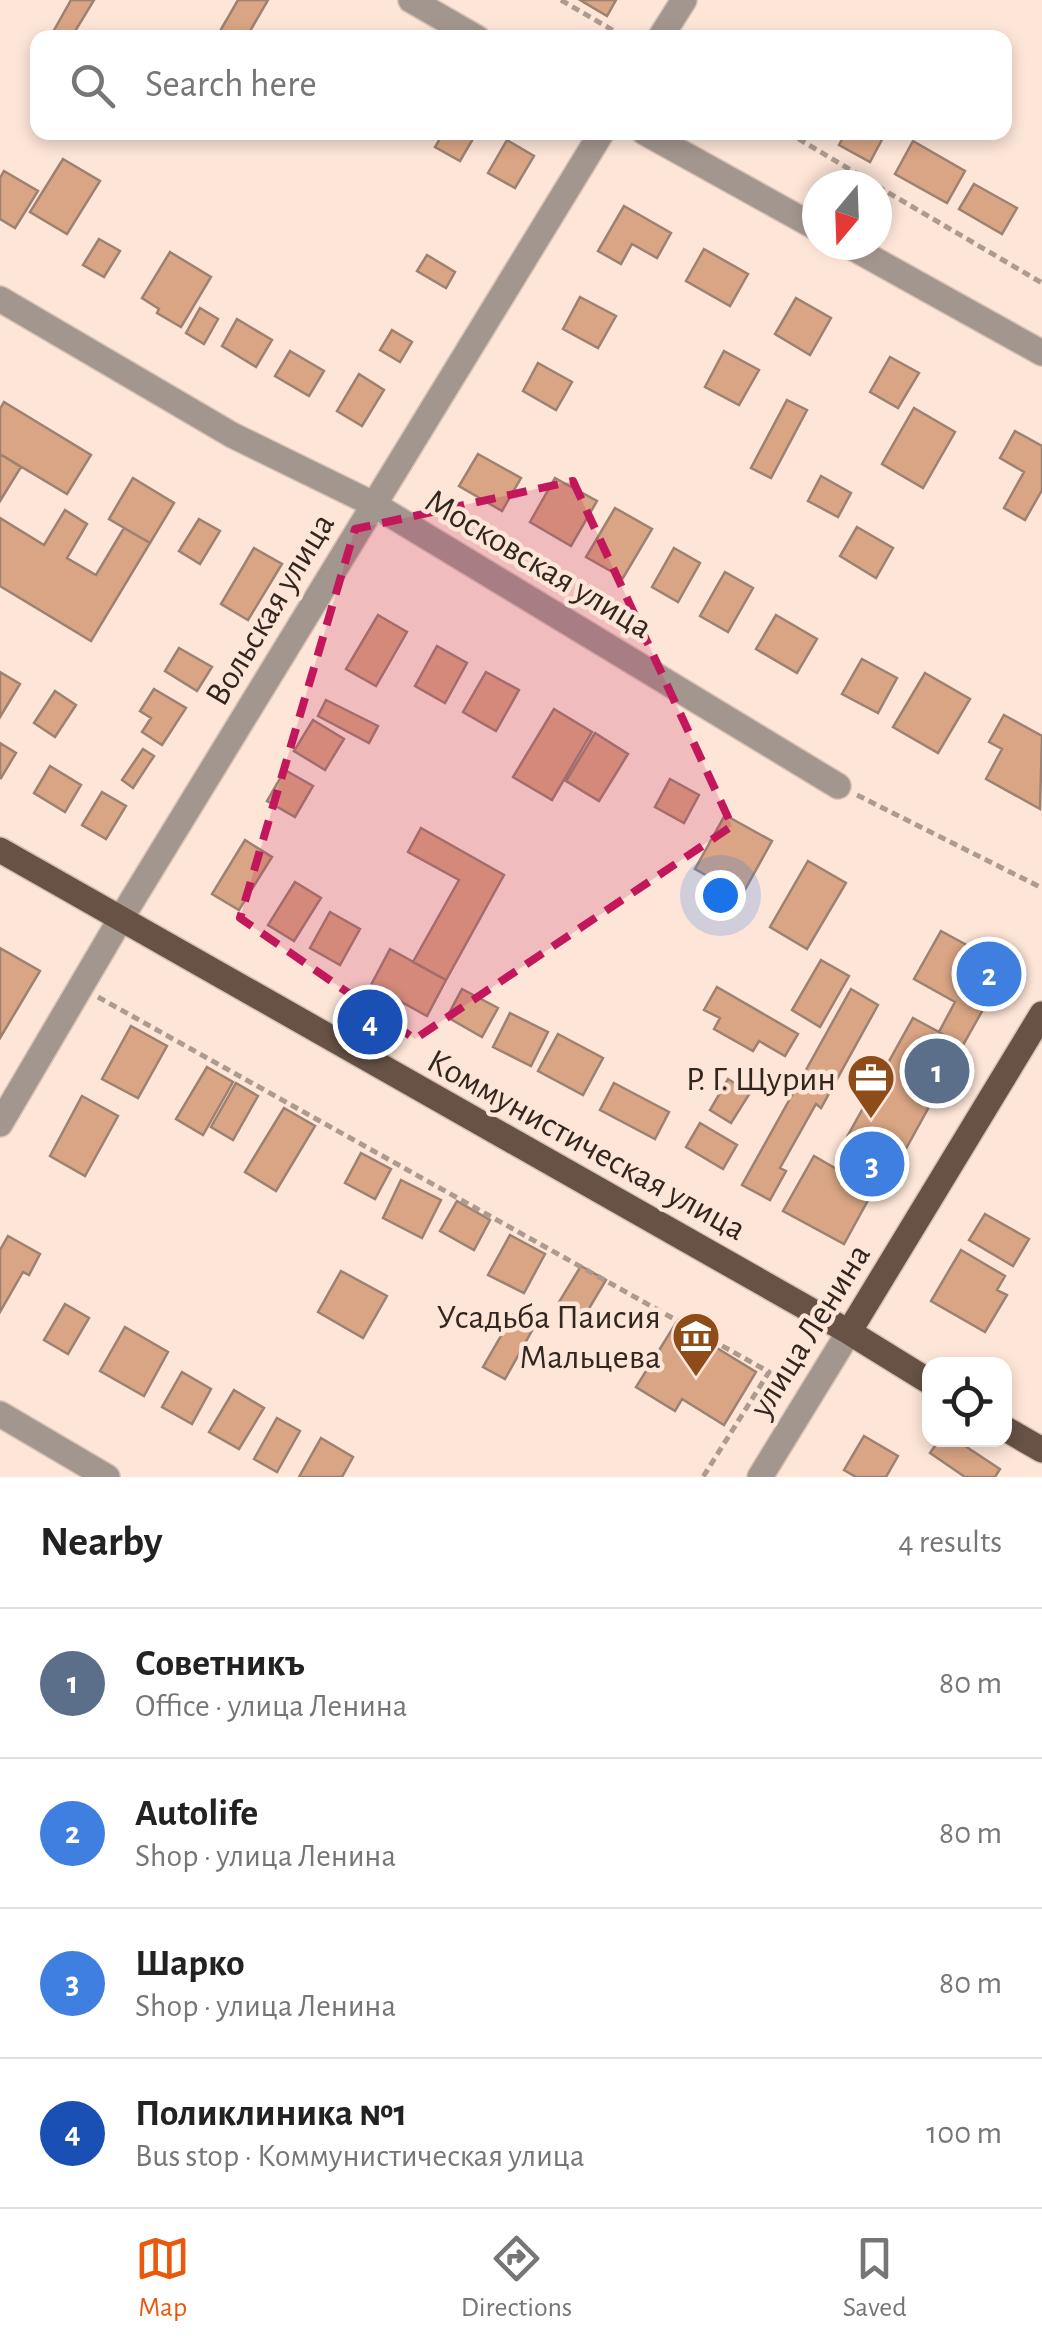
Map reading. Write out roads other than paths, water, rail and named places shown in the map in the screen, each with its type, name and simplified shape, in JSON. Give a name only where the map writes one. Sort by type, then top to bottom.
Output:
[{"type":"main road","name":"Коммунистическая улица","points":[[0,850],[922,1377]]},
{"type":"main road","name":"улица Ленина","points":[[848,1332],[1042,1014]]},
{"type":"main road","points":[[1012,1433],[1042,1450]]},
{"type":"street","points":[[412,0],[463,30]]},
{"type":"street","points":[[665,30],[684,0]]},
{"type":"street","name":"Вольская улица","points":[[0,1124],[120,920],[597,140]]},
{"type":"street","points":[[658,140],[802,220]]},
{"type":"street","points":[[875,260],[1042,354]]},
{"type":"street","name":"Московская улица","points":[[0,299],[232,435],[374,504],[838,786]]},
{"type":"street","name":"улица Ленина","points":[[760,1477],[848,1332]]},
{"type":"street","points":[[0,1414],[107,1477]]},
{"type":"place","name":"Autolife","points":[[989,974]]},
{"type":"place","name":"Поликлиника №1","points":[[370,1022]]},
{"type":"place","name":"Советникъ","points":[[937,1071]]},
{"type":"place","name":"Р. Г. Щурин","points":[[871,1120]]},
{"type":"place","name":"Шарко","points":[[872,1164]]},
{"type":"place","name":"Усадьба Паисия Мальцева","points":[[696,1378]]}]
